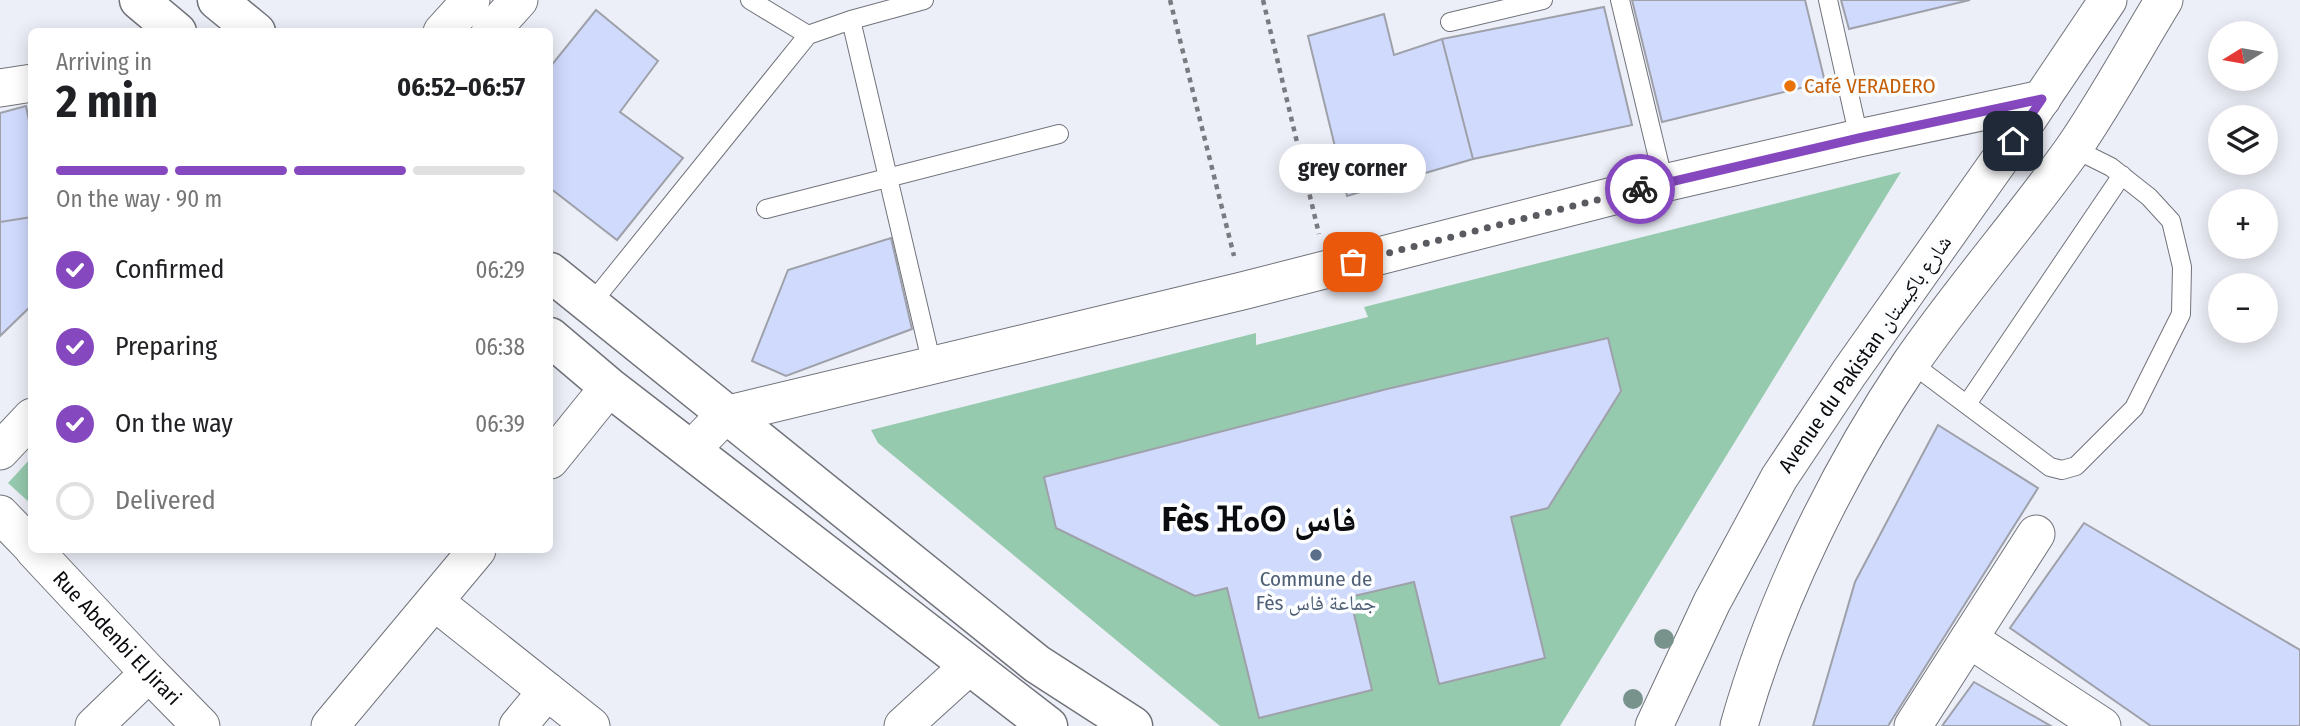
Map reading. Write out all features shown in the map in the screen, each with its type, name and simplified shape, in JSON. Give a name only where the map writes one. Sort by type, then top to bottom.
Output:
[{"type":"street","points":[[139,0],[172,28]]},
{"type":"street","points":[[217,0],[251,28]]},
{"type":"street","points":[[446,28],[471,0]]},
{"type":"street","points":[[494,28],[519,0]]},
{"type":"street","name":"Avenue du Pakistan شارع باكيستان","points":[[1654,726],[1712,602],[1779,478],[2108,0]]},
{"type":"street","name":"Avenue du Pakistan شارع باكيستان","points":[[1739,726],[1767,642],[1823,512],[1866,433],[1911,363],[2073,148],[2164,0]]},
{"type":"street","points":[[0,88],[28,84]]},
{"type":"street","points":[[691,450],[725,415],[1242,291],[1664,183],[2042,99]]},
{"type":"street","points":[[553,274],[1037,664],[1133,726]]},
{"type":"street","points":[[553,340],[609,387],[1048,726]]},
{"type":"street","points":[[553,456],[609,387]]},
{"type":"street","points":[[0,451],[28,421]]},
{"type":"street","name":"Rue Abdenbi El Jirari","points":[[0,514],[28,542]]},
{"type":"street","points":[[1913,726],[2036,534]]},
{"type":"street","name":"Rue Abdenbi El Jirari","points":[[38,553],[201,726]]},
{"type":"street","points":[[330,726],[475,553]]},
{"type":"street","points":[[435,602],[592,726]]},
{"type":"street","points":[[1969,639],[2102,726]]},
{"type":"street","points":[[903,726],[969,666]]},
{"type":"street","points":[[94,726],[149,673]]},
{"type":"street","points":[[518,726],[547,691]]},
{"type":"lane","points":[[750,0],[808,35]]},
{"type":"lane","points":[[590,305],[808,35],[924,0]]},
{"type":"lane","points":[[1450,22],[1543,0]]},
{"type":"lane","points":[[1620,0],[1664,183]]},
{"type":"lane","points":[[1828,0],[1859,138]]},
{"type":"lane","points":[[851,20],[932,365]]},
{"type":"lane","points":[[766,209],[1059,134]]},
{"type":"lane","points":[[1911,363],[2050,467],[2062,470],[2076,466],[2134,408],[2181,314],[2182,267],[2171,221],[2149,197],[2122,175],[2073,148]]},
{"type":"lane","points":[[1967,404],[2122,175]]},
{"type":"path","points":[[1170,0],[1242,291]]},
{"type":"path","points":[[1263,0],[1327,269]]},
{"type":"green space","points":[[1901,172],[1560,726],[1220,726],[878,443],[871,430],[1256,333],[1256,345],[1368,317],[1364,307]]},
{"type":"green space","points":[[28,461],[28,501],[8,483]]},
{"type":"building","points":[[1632,0],[1805,0],[1825,82],[1662,122]]},
{"type":"building","points":[[1841,0],[1970,0],[1849,29]]},
{"type":"building","points":[[1604,7],[1632,125],[1473,159],[1442,39]]},
{"type":"building","points":[[596,10],[658,61],[620,112],[683,158],[617,240],[553,190],[553,63]]},
{"type":"building","points":[[1384,14],[1394,55],[1442,39],[1473,159],[1347,196],[1308,36]]},
{"type":"building","points":[[26,106],[28,218],[0,222],[0,113]]},
{"type":"building","points":[[28,218],[28,309],[0,336],[0,222]]},
{"type":"building","points":[[891,238],[912,329],[786,376],[752,361],[788,270]]},
{"type":"building","name":"Commune de Fès جماعة فاس","points":[[1608,338],[1621,391],[1548,508],[1511,517],[1545,658],[1439,684],[1414,582],[1350,597],[1372,690],[1259,718],[1227,588],[1195,596],[1056,528],[1044,477],[1387,389]]},
{"type":"building","points":[[1938,425],[2038,488],[1888,726],[1813,726],[1855,582]]},
{"type":"building","points":[[2084,523],[2300,650],[2300,726],[2151,726],[2010,628]]},
{"type":"building","points":[[1974,682],[2051,726],[1942,726]]},
{"type":"way so far","points":[[1353,262],[1640,189]]},
{"type":"place","name":"Café VERADERO","points":[[1790,86]]},
{"type":"place","name":"grey corner","points":[[1353,262]]},
{"type":"place","name":"Commune de Fès جماعة فاس","points":[[1316,555]]},
{"type":"district","name":"Fès ⴼⴰⵙ فاس","points":[[1259,519]]},
{"type":"route","points":[[1640,189],[2042,99],[2013,141]]}]
